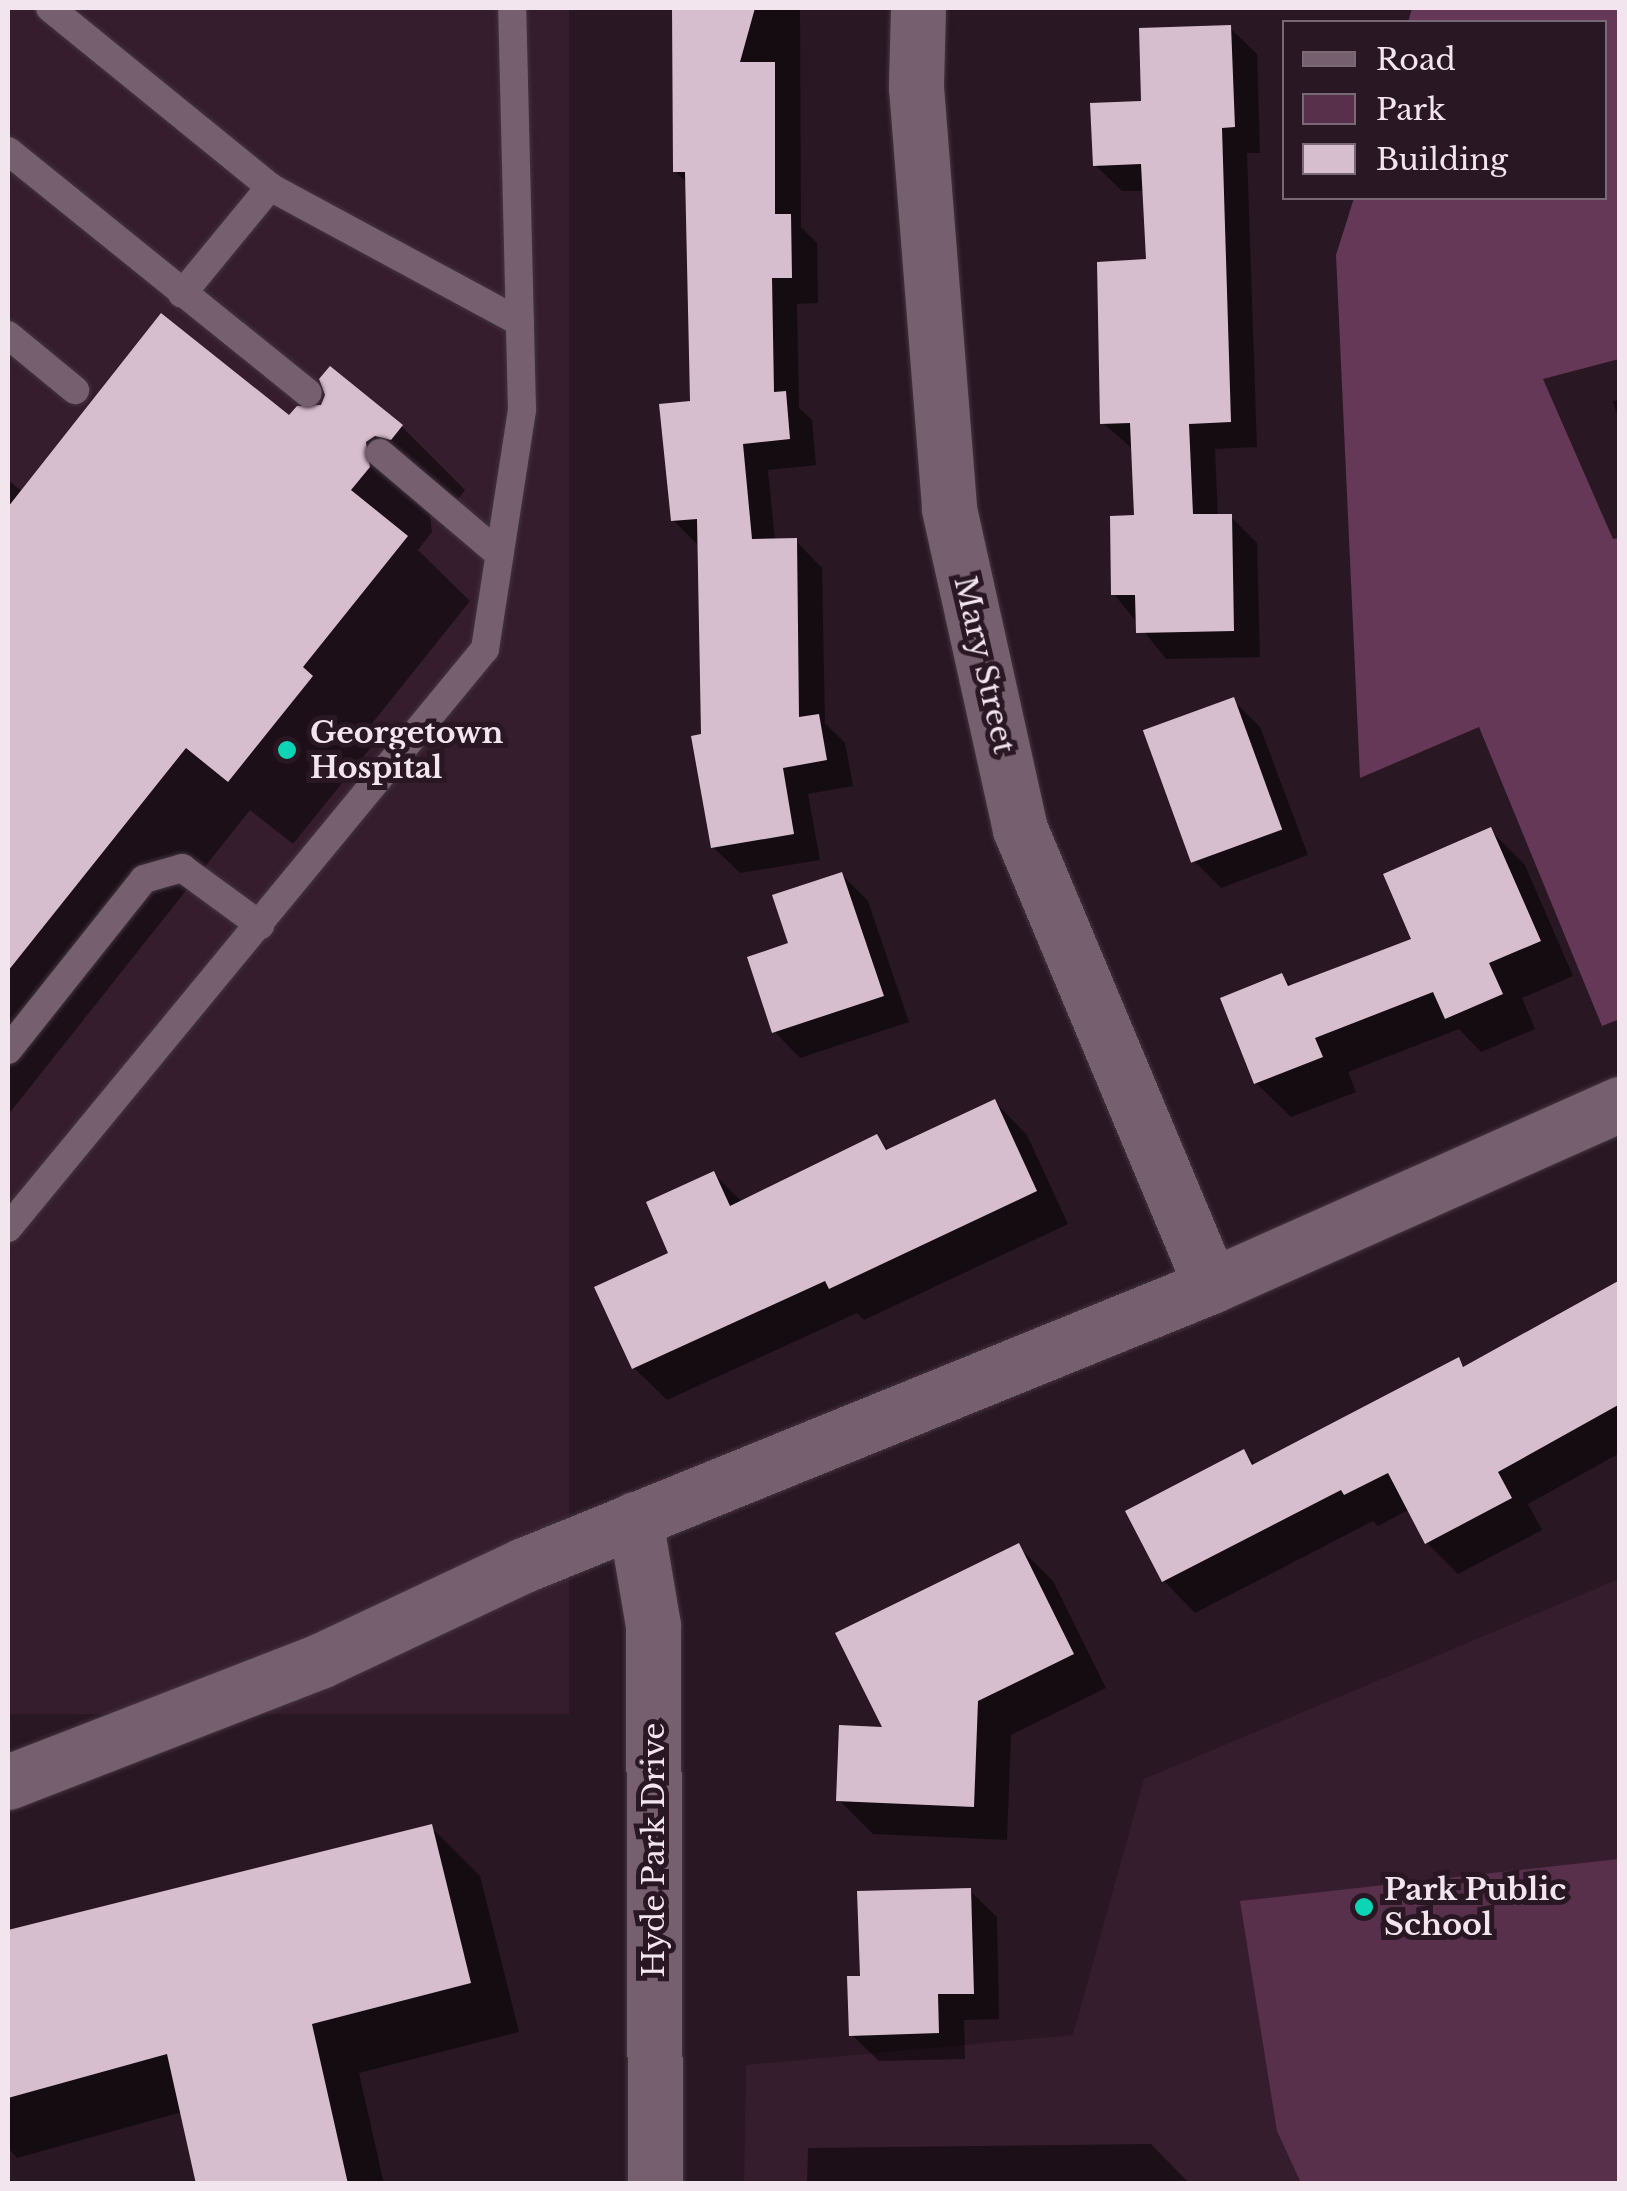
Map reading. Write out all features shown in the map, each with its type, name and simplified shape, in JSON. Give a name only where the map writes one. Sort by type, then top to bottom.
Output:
[{"type":"street","name":"Mary Street","points":[[918,8],[916,87],[949,508],[1020,829],[1211,1286]]},
{"type":"street","points":[[8,1782],[320,1662],[635,1519],[1211,1286],[1620,1104]]},
{"type":"street","name":"Hyde Park Drive","points":[[635,1519],[652,1624],[655,2184]]},
{"type":"lane","points":[[50,8],[270,187],[520,322]]},
{"type":"lane","points":[[10,1222],[485,649],[522,410],[512,8]]},
{"type":"lane","points":[[8,152],[308,393]]},
{"type":"lane","points":[[182,294],[270,187]]},
{"type":"lane","points":[[8,335],[75,390]]},
{"type":"lane","points":[[380,454],[499,554]]},
{"type":"lane","points":[[8,1050],[144,879],[182,868],[260,925]]},
{"type":"shaded area","name":"Georgetown Hospital","points":[[8,8],[569,8],[569,1714],[8,1714]]},
{"type":"shaded area","points":[[1412,8],[1619,8],[1619,359],[1543,379],[1613,539],[1619,538],[1620,1019],[1602,1026],[1479,727],[1360,778],[1336,255],[1353,200],[1607,200],[1607,20],[1409,20]]},
{"type":"shaded area","name":"Park Public School","points":[[1619,1579],[1619,2183],[744,2184],[746,2065],[1073,2035],[1144,1779]]},
{"type":"green space","points":[[1619,1859],[1619,2183],[1301,2183],[1277,2131],[1240,1901]]},
{"type":"building","points":[[672,8],[755,8],[740,62],[775,62],[775,214],[791,214],[792,278],[772,278],[774,392],[786,391],[790,439],[743,444],[752,539],[797,538],[799,717],[819,714],[827,760],[783,768],[794,834],[711,848],[691,736],[701,734],[697,519],[671,521],[659,404],[690,401],[685,172],[673,172]]},
{"type":"building","points":[[1231,25],[1235,127],[1222,128],[1231,422],[1189,424],[1193,514],[1232,514],[1234,631],[1136,633],[1135,595],[1111,595],[1110,516],[1134,515],[1130,423],[1100,424],[1097,262],[1146,259],[1141,164],[1093,166],[1090,103],[1141,101],[1139,28]]},
{"type":"building","points":[[161,313],[289,415],[297,406],[321,405],[325,395],[319,379],[330,366],[403,425],[391,440],[375,436],[366,442],[370,467],[351,490],[408,536],[303,667],[313,676],[228,782],[186,748],[8,971],[8,507]]},
{"type":"building","points":[[1234,697],[1282,829],[1191,863],[1143,730]]},
{"type":"building","points":[[1491,827],[1541,941],[1489,963],[1503,994],[1445,1019],[1433,992],[1315,1038],[1323,1057],[1254,1084],[1220,998],[1282,973],[1288,986],[1411,939],[1383,874]]},
{"type":"building","points":[[842,872],[884,996],[772,1033],[747,957],[788,943],[772,895]]},
{"type":"building","points":[[995,1099],[1037,1191],[829,1289],[825,1281],[632,1369],[594,1287],[668,1253],[646,1202],[714,1171],[730,1206],[877,1134],[886,1150]]},
{"type":"building","points":[[1620,1280],[1620,1404],[1498,1472],[1512,1498],[1425,1544],[1388,1473],[1344,1495],[1341,1490],[1162,1582],[1125,1511],[1244,1449],[1252,1465],[1459,1357],[1463,1367]]},
{"type":"building","points":[[1019,1543],[1074,1654],[978,1701],[974,1807],[836,1801],[839,1725],[882,1727],[835,1633]]},
{"type":"building","points":[[432,1824],[471,1983],[312,2024],[348,2184],[196,2184],[167,2054],[8,2098],[8,1930]]},
{"type":"building","points":[[971,1888],[974,1994],[938,1994],[939,2033],[849,2036],[847,1976],[860,1976],[857,1891]]},
{"type":"place","name":"Georgetown Hospital","points":[[287,750]]},
{"type":"place","name":"Park Public School","points":[[1364,1907]]}]
